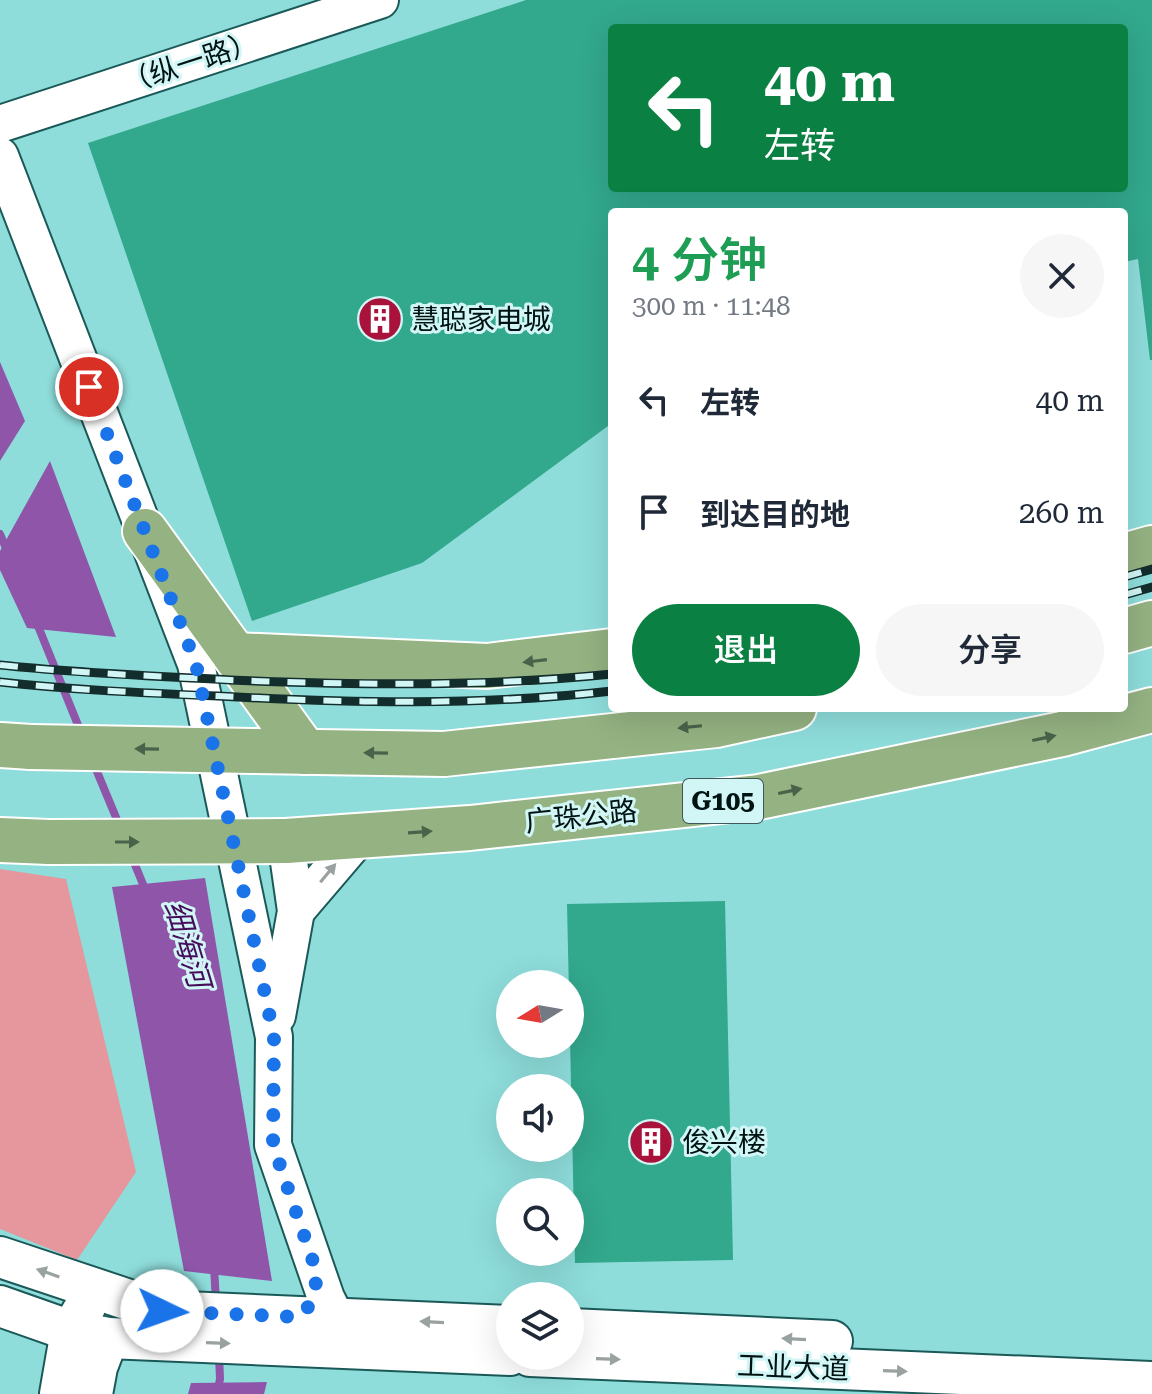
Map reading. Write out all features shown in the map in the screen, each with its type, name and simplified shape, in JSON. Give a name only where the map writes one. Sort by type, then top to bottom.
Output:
[{"type":"highway","points":[[145,531],[305,752]]},
{"type":"highway","points":[[1128,555],[1152,548]]},
{"type":"highway","points":[[1128,630],[1152,623]]},
{"type":"highway","points":[[235,655],[487,666],[608,651]]},
{"type":"highway","name":"广珠公路","points":[[0,840],[286,841],[470,828],[759,797],[1062,734],[1152,710]]},
{"type":"highway","points":[[16,746],[444,754],[716,725],[776,712]]},
{"type":"main road","points":[[0,1257],[95,1290],[160,1326]]},
{"type":"main road","points":[[92,1394],[97,1367],[90,1334],[95,1290]]},
{"type":"main road","points":[[0,1306],[90,1334],[160,1326],[496,1326]]},
{"type":"main road","points":[[299,1324],[496,1353]]},
{"type":"main road","name":"工业大道","points":[[584,1330],[1152,1356]]},
{"type":"main road","points":[[60,1394],[90,1334]]},
{"type":"main road","name":"工业大道","points":[[584,1358],[1152,1382]]},
{"type":"street","name":"（纵一路）","points":[[0,124],[380,0]]},
{"type":"street","points":[[0,156],[196,664],[274,1037]]},
{"type":"street","points":[[296,911],[360,836]]},
{"type":"street","points":[[286,841],[296,911],[274,1037],[273,1145],[326,1298],[299,1324]]},
{"type":"shaded area","points":[[0,869],[66,879],[136,1172],[77,1260],[0,1229]]},
{"type":"water","points":[[0,362],[25,421],[0,461]]},
{"type":"water","points":[[50,461],[116,637],[27,628],[0,570],[0,551]]},
{"type":"water","points":[[205,878],[272,1281],[184,1271],[112,887]]},
{"type":"water","points":[[267,1382],[264,1394],[188,1394],[191,1383]]},
{"type":"building","name":"慧聪家电城","points":[[526,0],[1152,0],[1152,360],[1138,259],[1128,261],[1128,208],[608,208],[608,426],[422,563],[252,621],[88,143]]},
{"type":"building","name":"俊兴楼","points":[[725,901],[733,1260],[584,1263],[584,1178],[573,1178],[573,1162],[584,1162],[584,1074],[571,1074],[570,1058],[584,1058],[584,970],[568,970],[567,904]]},
{"type":"waterway","name":"细海河","points":[[0,534],[8,553]]},
{"type":"waterway","name":"细海河","points":[[36,621],[82,735]]},
{"type":"waterway","name":"细海河","points":[[93,762],[120,827]]},
{"type":"waterway","name":"细海河","points":[[131,855],[147,894]]},
{"type":"waterway","name":"细海河","points":[[214,1267],[216,1302]]},
{"type":"waterway","name":"细海河","points":[[217,1394],[219,1355]]},
{"type":"railway","points":[[1128,576],[1152,569]]},
{"type":"railway","points":[[1128,594],[1152,587]]},
{"type":"railway","points":[[0,665],[230,680],[373,684],[469,683],[608,674]]},
{"type":"railway","points":[[0,682],[136,692],[366,701],[465,701],[608,691]]},
{"type":"place","name":"慧聪家电城","points":[[380,319]]},
{"type":"place","name":"俊兴楼","points":[[651,1142]]},
{"type":"route","points":[[89,387],[196,664],[274,1037],[273,1145],[318,1276],[309,1306],[299,1317],[162,1311]]}]
